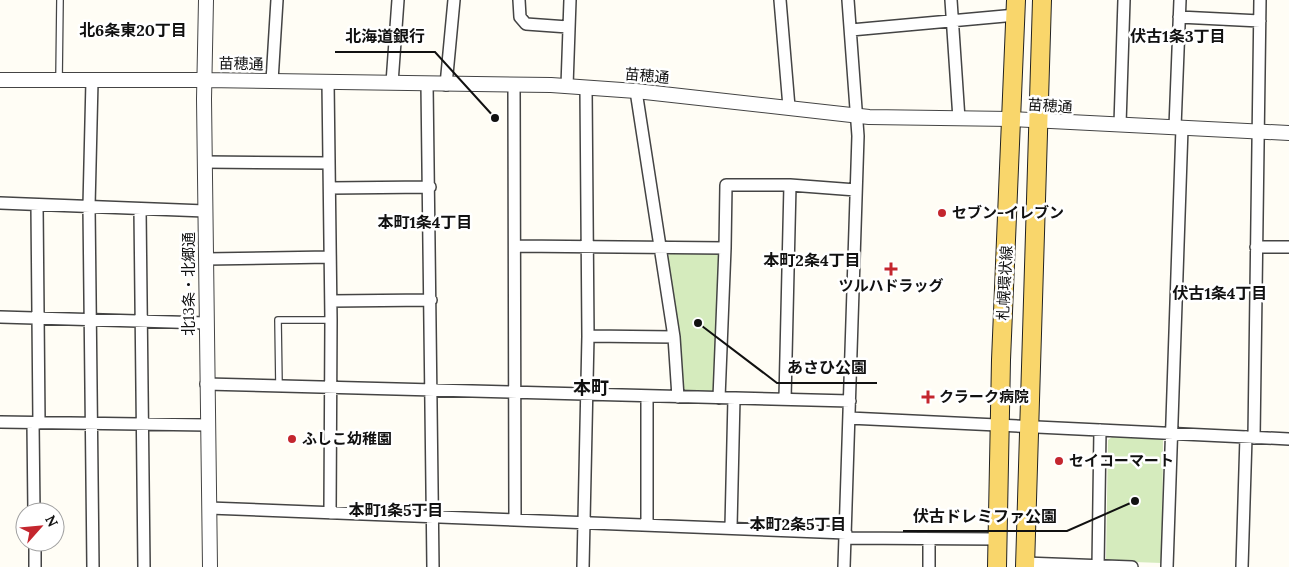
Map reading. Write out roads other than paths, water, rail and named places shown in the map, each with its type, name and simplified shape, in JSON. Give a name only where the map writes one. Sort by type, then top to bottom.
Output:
[{"type":"main road","name":"札幌環状線","points":[[1025,565],[1042,0]]},
{"type":"main road","name":"札幌環状線","points":[[997,567],[1001,360],[1016,7]]},
{"type":"street","name":"北13条・北郷通","points":[[206,0],[204,162],[210,567]]},
{"type":"street","points":[[272,81],[278,0]]},
{"type":"street","points":[[392,83],[398,0]]},
{"type":"street","points":[[446,84],[454,0]]},
{"type":"street","points":[[519,0],[520,17],[526,24],[568,27]]},
{"type":"street","points":[[567,86],[570,0]]},
{"type":"street","points":[[780,0],[789,107]]},
{"type":"street","points":[[844,567],[858,115],[848,0]]},
{"type":"street","points":[[951,0],[959,119]]},
{"type":"street","points":[[1120,124],[1124,0]]},
{"type":"street","points":[[1167,567],[1179,128],[1180,0]]},
{"type":"street","points":[[1242,567],[1250,438],[1256,247],[1260,0]]},
{"type":"street","points":[[850,30],[953,20],[1016,7]]},
{"type":"street","points":[[1179,17],[1260,21]]},
{"type":"street","name":"苗穂通","points":[[0,80],[204,80],[567,86],[636,91],[858,115],[1011,119],[1039,122],[1120,124],[1289,133]]},
{"type":"street","points":[[92,81],[89,320],[93,567]]},
{"type":"street","points":[[328,82],[331,301],[330,513]]},
{"type":"street","points":[[428,84],[433,567]]},
{"type":"street","points":[[514,86],[515,520]]},
{"type":"street","points":[[583,567],[588,336],[586,88]]},
{"type":"street","points":[[636,91],[662,247],[674,337],[678,397]]},
{"type":"street","points":[[204,162],[329,163]]},
{"type":"street","points":[[719,398],[726,248],[726,185],[790,185],[856,190]]},
{"type":"street","points":[[785,399],[790,185]]},
{"type":"street","points":[[330,188],[430,187]]},
{"type":"street","points":[[0,203],[140,210],[205,211]]},
{"type":"street","points":[[34,502],[37,204]]},
{"type":"street","points":[[140,210],[144,567]]},
{"type":"street","points":[[515,246],[726,248]]},
{"type":"street","points":[[1256,247],[1289,247]]},
{"type":"street","points":[[206,258],[330,257]]},
{"type":"street","points":[[331,301],[431,300]]},
{"type":"street","points":[[0,317],[206,323]]},
{"type":"street","points":[[588,336],[674,337]]},
{"type":"street","points":[[206,384],[331,389],[850,401]]},
{"type":"street","points":[[647,397],[647,524]]},
{"type":"street","points":[[731,527],[734,398]]},
{"type":"street","points":[[849,418],[1171,435],[1289,439]]},
{"type":"street","points":[[0,422],[208,425]]},
{"type":"street","points":[[1098,566],[1100,430]]},
{"type":"street","points":[[209,508],[433,518],[731,527],[929,539],[998,539]]},
{"type":"street","points":[[929,539],[929,567]]},
{"type":"street","points":[[35,552],[35,567]]},
{"type":"street","points":[[1025,565],[1132,567]]},
{"type":"lane","points":[[59,80],[60,0]]},
{"type":"lane","points":[[279,386],[278,320],[331,320]]},
{"type":"place","name":"北海道銀行","points":[[495,118]]},
{"type":"place","name":"セブン-イレブン","points":[[942,213]]},
{"type":"place","name":"ツルハドラッグ","points":[[891,269]]},
{"type":"place","name":"あさひ公園","points":[[698,323]]},
{"type":"place","name":"クラーク病院","points":[[928,397]]},
{"type":"place","name":"ふしこ幼稚園","points":[[292,439]]},
{"type":"place","name":"セイコーマート","points":[[1059,461]]},
{"type":"place","name":"伏古ドレミファ公園","points":[[1135,501]]},
{"type":"district","name":"北6条東20丁目","points":[[133,30]]},
{"type":"district","name":"伏古1条3丁目","points":[[1178,36]]},
{"type":"district","name":"本町1条4丁目","points":[[425,222]]},
{"type":"district","name":"本町2条4丁目","points":[[812,260]]},
{"type":"district","name":"伏古1条4丁目","points":[[1220,293]]},
{"type":"district","name":"本町","points":[[591,388]]},
{"type":"district","name":"本町1条5丁目","points":[[396,510]]},
{"type":"district","name":"本町2条5丁目","points":[[798,524]]}]
